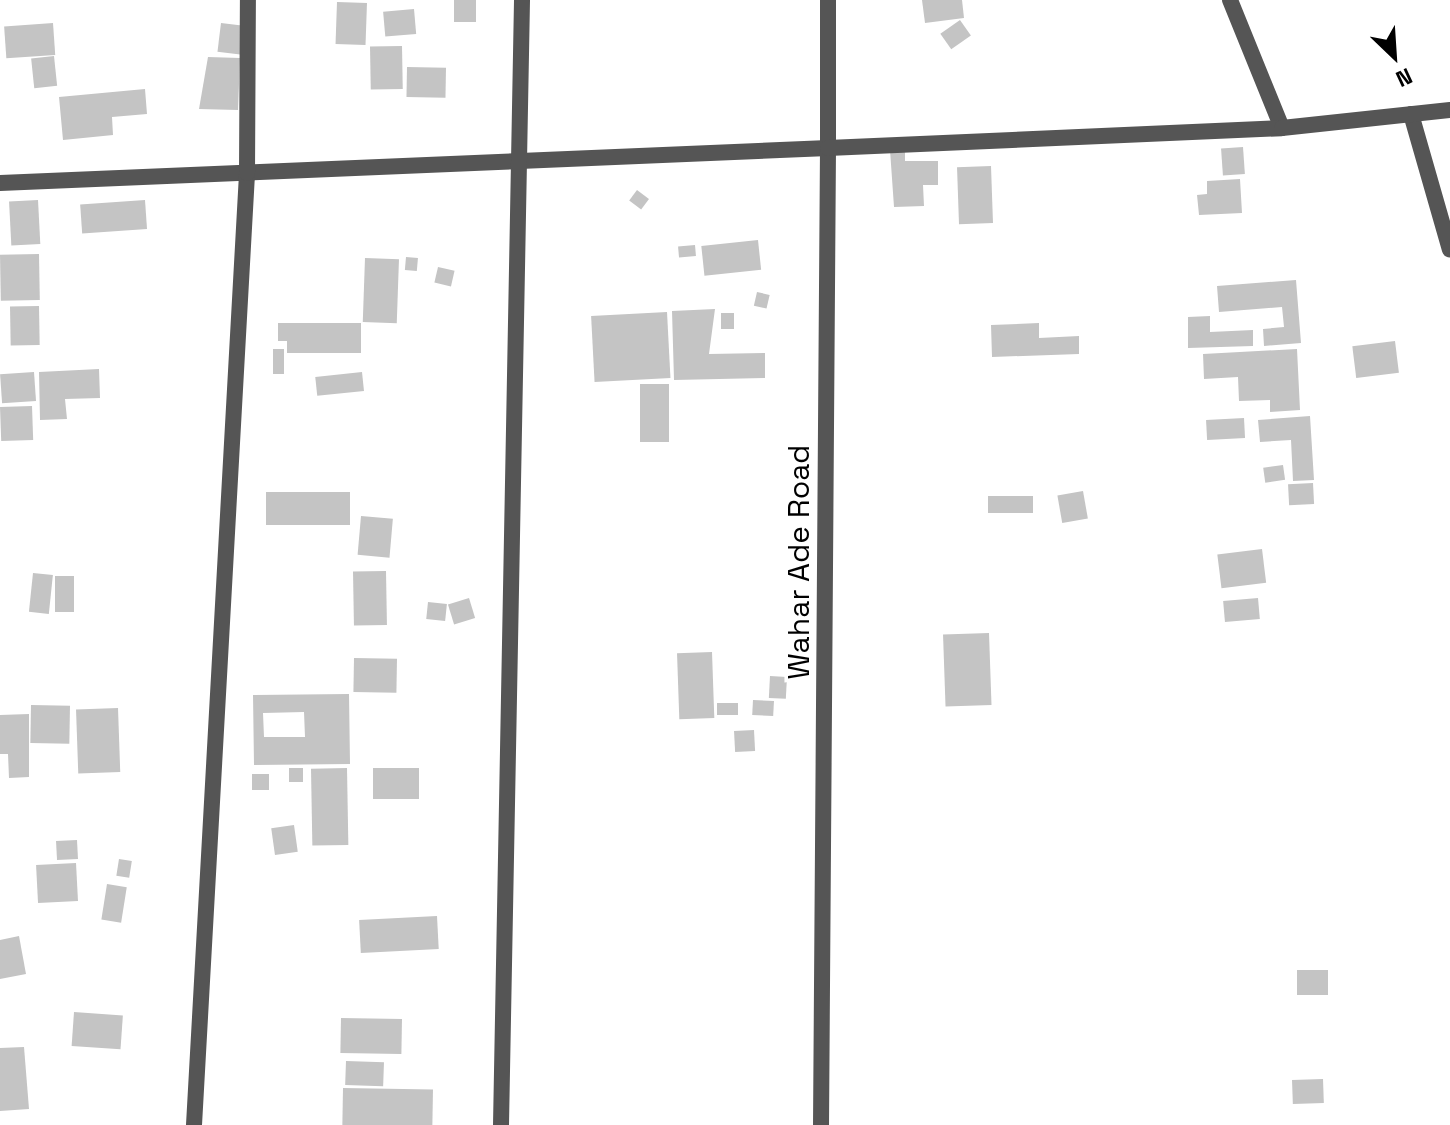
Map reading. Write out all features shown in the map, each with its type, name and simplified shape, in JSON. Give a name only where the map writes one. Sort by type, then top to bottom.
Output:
[{"type":"street","points":[[194,1125],[247,173],[248,0]]},
{"type":"street","points":[[501,1125],[522,0]]},
{"type":"street","name":"Wahar Ade Road","points":[[821,1125],[828,0]]},
{"type":"street","points":[[1230,0],[1282,128]]},
{"type":"street","points":[[0,183],[1282,128],[1450,110]]},
{"type":"street","points":[[1411,114],[1450,250]]},
{"type":"building","points":[[454,0],[476,0],[476,22],[454,22]]},
{"type":"building","points":[[922,0],[962,0],[964,18],[925,23]]},
{"type":"building","points":[[337,2],[367,3],[366,45],[336,44]]},
{"type":"building","points":[[414,9],[416,34],[385,37],[383,12]]},
{"type":"building","points":[[960,20],[971,36],[951,49],[940,34]]},
{"type":"building","points":[[53,23],[55,55],[6,58],[4,26]]},
{"type":"building","points":[[221,23],[246,26],[242,55],[217,52]]},
{"type":"building","points":[[402,46],[403,89],[371,90],[370,47]]},
{"type":"building","points":[[54,56],[57,86],[34,88],[31,58]]},
{"type":"building","points":[[208,57],[240,58],[238,110],[199,109]]},
{"type":"building","points":[[407,67],[446,68],[445,98],[406,97]]},
{"type":"building","points":[[145,89],[147,114],[112,117],[113,135],[63,140],[59,97]]},
{"type":"building","points":[[1243,147],[1245,174],[1223,175],[1221,149]]},
{"type":"building","points":[[890,150],[905,150],[905,161],[938,161],[938,185],[923,185],[924,206],[894,207]]},
{"type":"building","points":[[991,166],[993,223],[959,224],[957,167]]},
{"type":"building","points":[[1240,179],[1242,213],[1199,215],[1197,195],[1207,194],[1207,181]]},
{"type":"building","points":[[637,190],[649,199],[641,209],[629,200]]},
{"type":"building","points":[[38,200],[40,244],[11,245],[9,202]]},
{"type":"building","points":[[145,200],[147,229],[82,233],[80,205]]},
{"type":"building","points":[[758,240],[761,270],[704,276],[701,246]]},
{"type":"building","points":[[695,245],[696,256],[679,257],[678,246]]},
{"type":"building","points":[[39,254],[40,300],[1,301],[0,255]]},
{"type":"building","points":[[406,257],[418,258],[417,271],[405,270]]},
{"type":"building","points":[[365,258],[399,259],[397,323],[363,322]]},
{"type":"building","points":[[438,267],[455,271],[451,286],[434,283]]},
{"type":"building","points":[[1296,280],[1301,343],[1264,346],[1263,329],[1284,327],[1282,307],[1219,312],[1217,286]]},
{"type":"building","points":[[757,292],[770,295],[767,309],[754,306]]},
{"type":"building","points":[[39,306],[40,345],[11,346],[10,307]]},
{"type":"building","points":[[715,309],[709,354],[765,353],[765,378],[674,380],[672,311]]},
{"type":"building","points":[[667,312],[670,378],[595,382],[591,316]]},
{"type":"building","points":[[721,313],[734,313],[734,329],[721,329]]},
{"type":"building","points":[[1210,316],[1210,332],[1253,330],[1253,346],[1188,348],[1188,317]]},
{"type":"building","points":[[278,323],[361,323],[361,353],[287,353],[287,341],[278,341]]},
{"type":"building","points":[[1039,323],[1039,338],[1079,336],[1079,354],[992,357],[991,325]]},
{"type":"building","points":[[1395,341],[1399,373],[1356,378],[1352,346]]},
{"type":"building","points":[[273,349],[284,349],[284,374],[273,374]]},
{"type":"building","points":[[1297,349],[1300,410],[1270,412],[1270,400],[1239,401],[1238,377],[1204,379],[1203,354]]},
{"type":"building","points":[[99,369],[100,398],[65,399],[67,419],[40,420],[39,372]]},
{"type":"building","points":[[34,372],[36,401],[2,403],[0,374]]},
{"type":"building","points":[[362,372],[364,391],[317,396],[315,377]]},
{"type":"building","points":[[640,384],[669,384],[669,442],[640,442]]},
{"type":"building","points":[[32,406],[33,440],[1,441],[0,407]]},
{"type":"building","points":[[1310,416],[1314,480],[1293,481],[1291,440],[1260,442],[1258,420]]},
{"type":"building","points":[[1244,418],[1245,438],[1207,440],[1206,420]]},
{"type":"building","points":[[1283,465],[1285,480],[1265,483],[1263,468]]},
{"type":"building","points":[[1313,483],[1314,504],[1289,505],[1288,484]]},
{"type":"building","points":[[1083,491],[1088,519],[1062,523],[1057,496]]},
{"type":"building","points":[[266,492],[350,492],[350,525],[266,525]]},
{"type":"building","points":[[988,496],[1033,496],[1033,513],[988,513]]},
{"type":"building","points":[[361,516],[393,519],[389,558],[358,555]]},
{"type":"building","points":[[1262,549],[1266,583],[1221,588],[1217,554]]},
{"type":"building","points":[[386,571],[387,625],[354,626],[353,572]]},
{"type":"building","points":[[33,573],[53,575],[49,614],[29,612]]},
{"type":"building","points":[[55,576],[74,576],[74,612],[55,612]]},
{"type":"building","points":[[469,598],[475,618],[454,625],[448,604]]},
{"type":"building","points":[[1258,598],[1260,619],[1225,622],[1223,601]]},
{"type":"building","points":[[428,602],[447,604],[445,621],[426,619]]},
{"type":"building","points":[[989,633],[992,705],[946,707],[943,635]]},
{"type":"building","points":[[712,652],[714,718],[679,719],[677,653]]},
{"type":"building","points":[[354,658],[397,659],[396,693],[353,692]]},
{"type":"building","points":[[770,676],[787,677],[786,699],[769,698]]},
{"type":"building","points":[[349,694],[350,764],[254,765],[253,695]],"holes":[[[304,712],[305,737],[264,737],[263,713]]]},
{"type":"building","points":[[753,700],[774,701],[773,716],[752,715]]},
{"type":"building","points":[[717,703],[738,703],[738,715],[717,715]]},
{"type":"building","points":[[31,705],[70,706],[69,744],[30,743]]},
{"type":"building","points":[[118,708],[120,772],[78,773],[76,709]]},
{"type":"building","points":[[29,714],[29,777],[9,778],[8,754],[0,754],[0,715]]},
{"type":"building","points":[[754,730],[755,751],[735,752],[734,731]]},
{"type":"building","points":[[289,768],[303,768],[303,782],[289,782]]},
{"type":"building","points":[[347,768],[348,845],[312,846],[311,769]]},
{"type":"building","points":[[373,768],[419,768],[419,799],[373,799]]},
{"type":"building","points":[[252,774],[269,774],[269,790],[252,790]]},
{"type":"building","points":[[294,825],[298,852],[275,855],[271,828]]},
{"type":"building","points":[[77,840],[78,859],[57,860],[56,841]]},
{"type":"building","points":[[119,859],[132,861],[129,878],[116,876]]},
{"type":"building","points":[[76,863],[78,901],[38,903],[36,865]]},
{"type":"building","points":[[107,884],[127,887],[121,923],[101,920]]},
{"type":"building","points":[[437,916],[439,949],[361,953],[359,920]]},
{"type":"building","points":[[19,936],[26,974],[0,979],[0,940]]},
{"type":"building","points":[[1297,970],[1328,970],[1328,995],[1297,995]]},
{"type":"building","points":[[74,1012],[123,1015],[121,1049],[72,1046]]},
{"type":"building","points":[[341,1018],[402,1019],[401,1054],[340,1053]]},
{"type":"building","points":[[24,1047],[29,1109],[0,1111],[0,1048]]},
{"type":"building","points":[[346,1061],[384,1062],[383,1086],[345,1085]]},
{"type":"building","points":[[1323,1079],[1324,1103],[1293,1104],[1292,1080]]},
{"type":"building","points":[[343,1088],[433,1090],[432,1125],[342,1125]]}]
